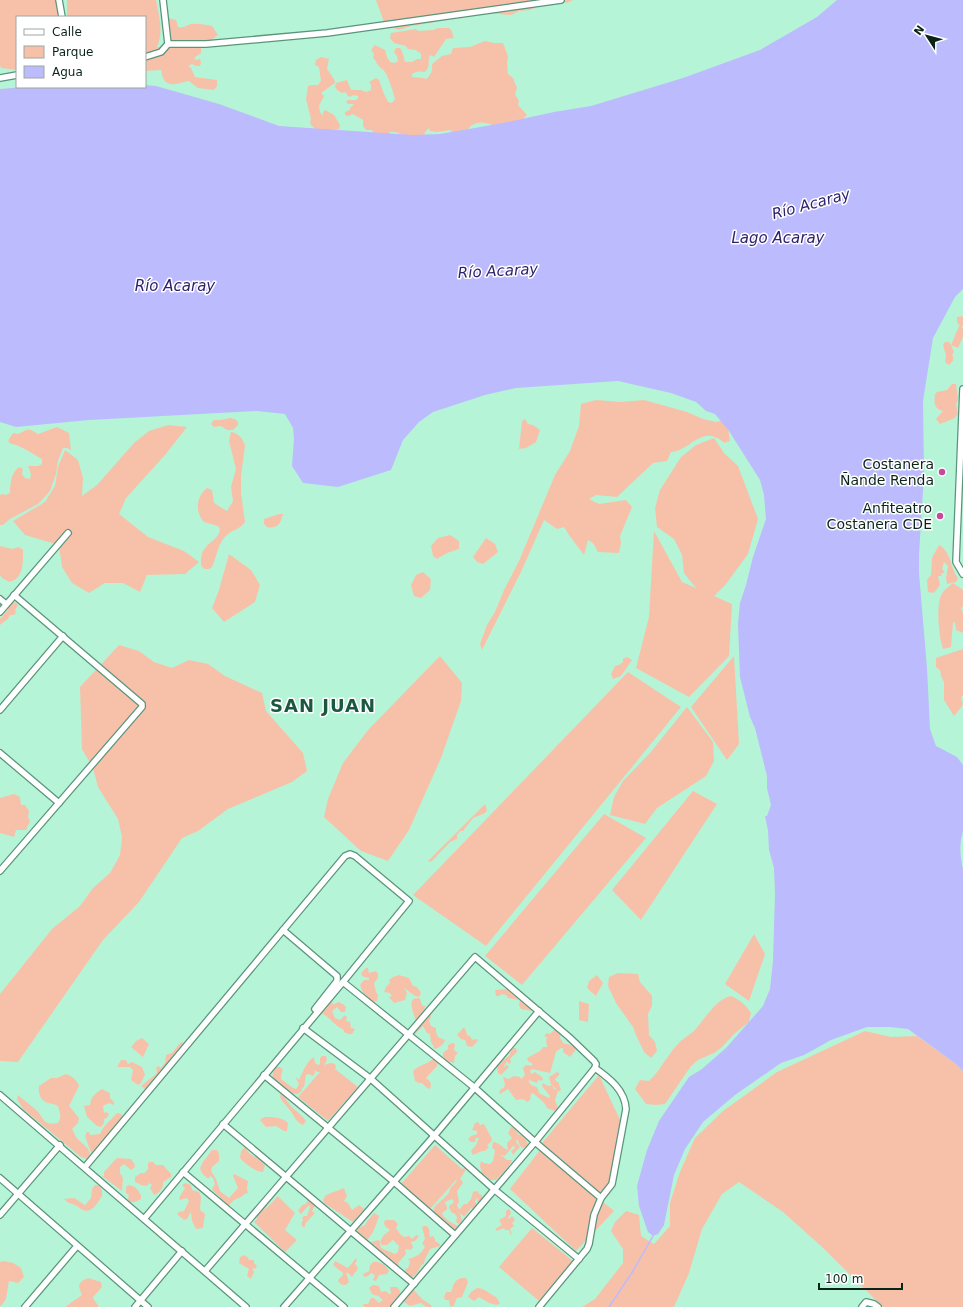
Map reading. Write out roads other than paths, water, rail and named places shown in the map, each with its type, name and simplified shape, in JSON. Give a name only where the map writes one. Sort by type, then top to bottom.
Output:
[{"type":"street","points":[[59,0],[62,16]]},
{"type":"street","points":[[163,0],[168,44]]},
{"type":"street","points":[[146,57],[160,52],[168,44],[206,44],[327,33],[561,0]]},
{"type":"street","points":[[0,78],[16,75]]},
{"type":"street","points":[[963,390],[956,562],[963,574]]},
{"type":"street","points":[[0,612],[68,533]]},
{"type":"street","points":[[0,871],[142,707],[142,704],[14,595]]},
{"type":"street","points":[[0,599],[6,604]]},
{"type":"street","points":[[0,710],[63,636]]},
{"type":"street","points":[[0,753],[59,803]]},
{"type":"street","points":[[84,1167],[346,856],[350,854],[409,901],[144,1219]]},
{"type":"street","points":[[283,930],[337,976],[337,981],[313,1012],[312,1017]]},
{"type":"street","points":[[205,1271],[476,957],[539,1011],[596,1064],[595,1068],[535,1142],[394,1307]]},
{"type":"street","points":[[343,982],[475,1088],[535,1142],[601,1198]]},
{"type":"street","points":[[284,1307],[434,1136],[539,1011]]},
{"type":"street","points":[[303,1028],[371,1079],[494,1190],[578,1259]]},
{"type":"street","points":[[539,1307],[589,1244],[594,1215],[601,1198],[612,1184],[626,1103],[618,1087],[595,1068]]},
{"type":"street","points":[[264,1075],[394,1181],[455,1235]]},
{"type":"street","points":[[0,1095],[60,1145],[246,1307]]},
{"type":"street","points":[[223,1124],[414,1284]]},
{"type":"street","points":[[0,1214],[60,1145]]},
{"type":"street","points":[[183,1172],[344,1307]]},
{"type":"street","points":[[0,1178],[148,1307]]},
{"type":"street","points":[[25,1307],[77,1246]]},
{"type":"street","points":[[135,1307],[182,1251]]},
{"type":"street","points":[[862,1307],[866,1302],[874,1304],[878,1307]]},
{"type":"water","name":"Lago Acaray","points":[[837,0],[963,0],[963,289],[955,297],[933,338],[923,401],[924,474],[919,573],[927,668],[930,729],[936,746],[957,757],[963,765],[963,831],[960,850],[963,869],[963,1071],[956,1064],[908,1029],[890,1027],[867,1027],[831,1040],[804,1055],[781,1063],[735,1095],[703,1122],[685,1149],[674,1175],[664,1225],[658,1234],[653,1236],[648,1232],[639,1206],[637,1186],[647,1150],[659,1121],[689,1077],[702,1069],[726,1048],[763,1006],[770,989],[773,961],[775,894],[774,868],[769,850],[768,830],[765,816],[767,816],[771,805],[767,788],[767,776],[740,677],[738,624],[740,603],[766,519],[764,495],[760,480],[729,431],[715,414],[706,411],[696,402],[671,393],[618,381],[516,388],[485,395],[433,412],[419,422],[403,440],[391,470],[338,487],[303,483],[292,466],[294,438],[293,428],[285,414],[257,411],[89,420],[16,427],[0,422],[0,89],[16,88],[146,88],[146,85],[156,86],[219,104],[279,126],[413,135],[440,134],[591,106],[683,78],[760,50],[817,17]]},
{"type":"waterway","points":[[609,1307],[633,1271],[653,1236]]},
{"type":"place","name":"Costanera Ñande Renda","points":[[942,472]]},
{"type":"place","name":"Anfiteatro Costanera CDE","points":[[940,516]]},
{"type":"district","name":"SAN JUAN","points":[[323,705]]},
{"type":"water label","name":"Río Acaray","points":[[811,204]]},
{"type":"water label","name":"Río Acaray","points":[[498,271]]},
{"type":"water label","name":"Río Acaray","points":[[175,286]]}]
